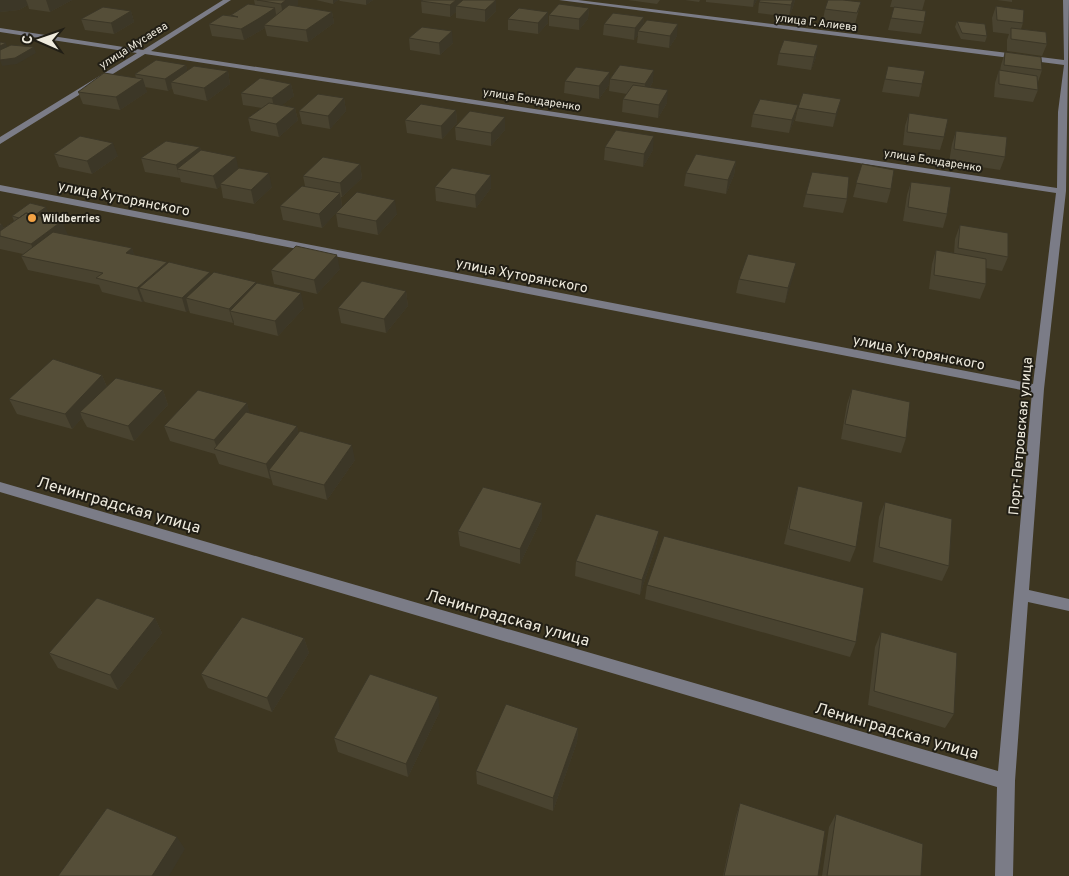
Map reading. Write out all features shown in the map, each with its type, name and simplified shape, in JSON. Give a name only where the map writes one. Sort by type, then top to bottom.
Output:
[{"type":"street","name":"улица Мусаева","points":[[0,141],[228,0]]},
{"type":"street","name":"улица Г. Алиева","points":[[562,0],[1068,63]]},
{"type":"street","name":"Порт-Петровская улица","points":[[1004,876],[1006,781],[1038,389],[1061,191],[1068,63],[1066,0]]},
{"type":"street","name":"улица Бондаренко","points":[[0,30],[1061,191]]},
{"type":"street","name":"улица Хуторянского","points":[[0,188],[1038,389]]},
{"type":"street","name":"Ленинградская улица","points":[[0,487],[1006,781]]},
{"type":"street","points":[[1021,594],[1069,605]]},
{"type":"building","points":[[257,0],[286,0],[281,4]]},
{"type":"building","points":[[456,0],[450,5],[421,1]]},
{"type":"building","points":[[463,0],[496,0],[485,10],[456,6]]},
{"type":"building","points":[[760,0],[793,0],[791,5],[759,2]]},
{"type":"building","points":[[828,0],[861,2],[857,13],[825,9]]},
{"type":"building","points":[[248,4],[275,8],[241,29],[209,24],[223,15],[238,17],[231,15]]},
{"type":"building","points":[[559,4],[589,8],[579,19],[549,15]]},
{"type":"building","points":[[289,5],[332,12],[306,30],[264,25]]},
{"type":"building","points":[[996,6],[1024,10],[1023,23],[997,20]]},
{"type":"building","points":[[103,7],[131,11],[111,23],[81,19]]},
{"type":"building","points":[[894,7],[926,11],[924,22],[891,18]]},
{"type":"building","points":[[519,8],[548,12],[538,23],[508,19]]},
{"type":"building","points":[[613,13],[644,17],[635,28],[604,24]]},
{"type":"building","points":[[647,20],[678,24],[670,36],[638,31]]},
{"type":"building","points":[[957,21],[985,24],[987,36],[962,33]]},
{"type":"building","points":[[422,27],[452,31],[439,43],[409,38]]},
{"type":"building","points":[[1011,28],[1046,32],[1047,44],[1011,39]]},
{"type":"building","points":[[784,40],[818,45],[814,57],[779,53]]},
{"type":"building","points":[[11,45],[34,47],[15,58],[0,60],[0,50]]},
{"type":"building","points":[[1005,52],[1041,57],[1042,70],[1004,65]]},
{"type":"building","points":[[156,60],[186,65],[165,79],[135,74]]},
{"type":"building","points":[[620,65],[654,70],[645,84],[610,79]]},
{"type":"building","points":[[194,66],[228,71],[204,88],[171,82]]},
{"type":"building","points":[[888,66],[925,71],[922,84],[885,79]]},
{"type":"building","points":[[576,67],[610,72],[599,86],[565,81]]},
{"type":"building","points":[[999,70],[1037,76],[1038,90],[999,84]]},
{"type":"building","points":[[104,73],[143,79],[116,97],[78,92]]},
{"type":"building","points":[[260,78],[291,84],[272,98],[241,93]]},
{"type":"building","points":[[633,85],[668,90],[659,105],[623,99]]},
{"type":"building","points":[[803,93],[841,99],[836,114],[798,108]]},
{"type":"building","points":[[318,94],[344,98],[328,116],[299,111]]},
{"type":"building","points":[[760,99],[798,105],[792,120],[753,114]]},
{"type":"building","points":[[269,103],[295,108],[276,124],[248,118]]},
{"type":"building","points":[[421,104],[456,110],[441,126],[405,120]]},
{"type":"building","points":[[470,111],[505,117],[491,133],[455,127]]},
{"type":"building","points":[[909,113],[948,119],[944,137],[907,132]]},
{"type":"building","points":[[616,130],[654,136],[644,154],[605,147]]},
{"type":"building","points":[[956,131],[1007,137],[1005,157],[954,149]]},
{"type":"building","points":[[80,136],[113,143],[87,161],[54,154]]},
{"type":"building","points":[[166,141],[200,147],[176,165],[141,158]]},
{"type":"building","points":[[201,150],[236,157],[213,176],[177,169]]},
{"type":"building","points":[[696,154],[736,161],[728,180],[686,173]]},
{"type":"building","points":[[323,157],[360,164],[340,183],[303,176]]},
{"type":"building","points":[[862,164],[894,170],[891,189],[856,183]]},
{"type":"building","points":[[239,168],[269,173],[251,190],[220,184]]},
{"type":"building","points":[[452,168],[491,175],[475,195],[435,187]]},
{"type":"building","points":[[812,172],[849,177],[847,199],[806,194]]},
{"type":"building","points":[[911,182],[951,187],[947,214],[908,207]]},
{"type":"building","points":[[302,186],[340,193],[319,214],[280,206]]},
{"type":"building","points":[[357,192],[395,200],[376,221],[336,213]]},
{"type":"building","points":[[30,203],[46,207],[35,215],[26,213],[19,218],[12,216]]},
{"type":"building","points":[[26,213],[62,221],[31,244],[0,236],[0,231]]},
{"type":"building","points":[[960,225],[1008,233],[1008,257],[958,248]]},
{"type":"building","points":[[53,232],[132,248],[126,253],[167,262],[137,288],[96,278],[103,273],[21,256]]},
{"type":"building","points":[[296,246],[337,255],[314,280],[271,270]]},
{"type":"building","points":[[936,250],[986,259],[986,284],[934,275]]},
{"type":"building","points":[[748,254],[796,263],[788,288],[739,279]]},
{"type":"building","points":[[169,262],[210,272],[182,298],[139,288]]},
{"type":"building","points":[[214,272],[256,282],[229,309],[186,298]]},
{"type":"building","points":[[362,281],[406,291],[384,319],[338,308]]},
{"type":"building","points":[[257,283],[301,293],[275,321],[230,311]]},
{"type":"building","points":[[53,359],[102,375],[65,414],[9,399]]},
{"type":"building","points":[[116,378],[163,390],[128,426],[80,412]]},
{"type":"building","points":[[852,389],[910,402],[906,438],[845,424]]},
{"type":"building","points":[[198,390],[247,403],[214,440],[164,426]]},
{"type":"building","points":[[246,412],[297,426],[266,464],[214,449]]},
{"type":"building","points":[[300,431],[352,445],[324,485],[269,470]]},
{"type":"building","points":[[798,486],[863,502],[856,547],[789,529]]},
{"type":"building","points":[[483,487],[542,503],[520,549],[458,531]]},
{"type":"building","points":[[885,502],[952,519],[949,566],[879,547]]},
{"type":"building","points":[[596,514],[659,531],[642,580],[576,561]]},
{"type":"building","points":[[664,536],[864,588],[856,642],[647,585]]},
{"type":"building","points":[[97,598],[155,618],[110,675],[49,653]]},
{"type":"building","points":[[242,617],[304,638],[267,698],[201,674]]},
{"type":"building","points":[[881,632],[957,653],[954,714],[874,691]]},
{"type":"building","points":[[370,674],[438,697],[406,764],[334,738]]},
{"type":"building","points":[[506,704],[578,728],[553,798],[476,771]]},
{"type":"building","points":[[740,803],[825,831],[818,876],[724,876]]},
{"type":"building","points":[[107,808],[177,837],[152,876],[58,876]]},
{"type":"building","points":[[836,814],[923,844],[921,876],[827,876]]},
{"type":"place","name":"Wildberries","points":[[32,218]]}]
